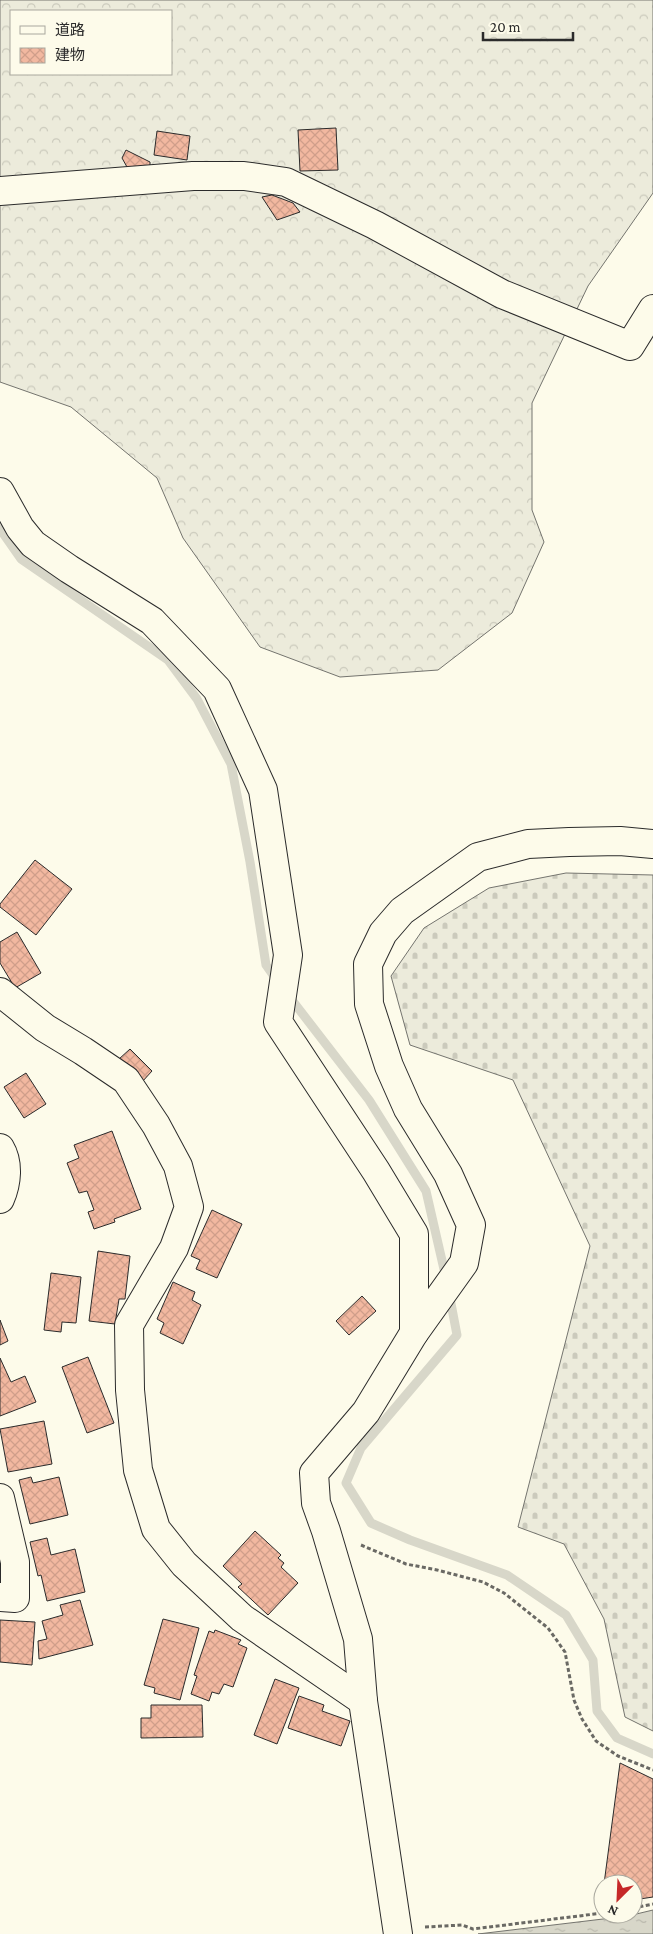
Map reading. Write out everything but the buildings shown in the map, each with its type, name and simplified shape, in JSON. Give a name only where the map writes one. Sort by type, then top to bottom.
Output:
[{"type":"street","points":[[0,191],[193,176],[244,176],[286,182],[375,225],[502,294],[630,346],[653,309]]},
{"type":"street","points":[[0,492],[20,528],[33,544],[152,621],[217,689],[264,790],[288,955],[278,1022],[376,1171],[414,1234],[414,1333]]},
{"type":"street","points":[[397,1931],[363,1701],[358,1639],[326,1530],[316,1503],[314,1473],[366,1412],[414,1333],[464,1263],[471,1225],[448,1174],[408,1108],[389,1066],[369,1004],[368,964],[383,933],[402,911],[478,857],[528,844],[586,841],[653,844]]},
{"type":"street","points":[[0,992],[44,1028],[126,1080],[156,1125],[178,1166],[189,1207],[174,1248],[129,1325],[130,1390],[138,1470],[156,1529],[184,1564],[242,1618],[363,1701]]},
{"type":"street","points":[[0,1148],[7,1170],[0,1199]]},
{"type":"street","points":[[0,1498],[15,1562],[15,1598],[0,1597]]},
{"type":"path","points":[[326,1530],[406,1564],[483,1582],[504,1593],[548,1628],[565,1652],[574,1700],[582,1719],[596,1741],[618,1756],[653,1770]]},
{"type":"path","points":[[397,1931],[462,1925],[473,1929],[593,1914]]},
{"type":"green space","points":[[0,0],[653,0],[653,193],[588,286],[532,403],[532,510],[544,542],[512,613],[438,670],[340,677],[260,647],[183,538],[157,478],[71,407],[0,382]]},
{"type":"green space","points":[[566,873],[653,875],[653,1731],[625,1717],[604,1619],[564,1544],[518,1527],[590,1246],[513,1080],[410,1045],[391,976],[424,928],[489,888]]},
{"type":"water","points":[[653,1910],[653,1934],[478,1934],[593,1920],[593,1924],[643,1924],[643,1912]]},
{"type":"waterway","points":[[0,529],[21,559],[168,660],[197,699],[231,764],[250,862],[266,965],[278,982]]},
{"type":"waterway","points":[[288,995],[369,1100],[426,1191],[446,1278]]},
{"type":"waterway","points":[[449,1293],[457,1335],[361,1448],[346,1483],[371,1523],[410,1540],[507,1575],[566,1615],[593,1660],[597,1711],[617,1738],[653,1754]]}]
